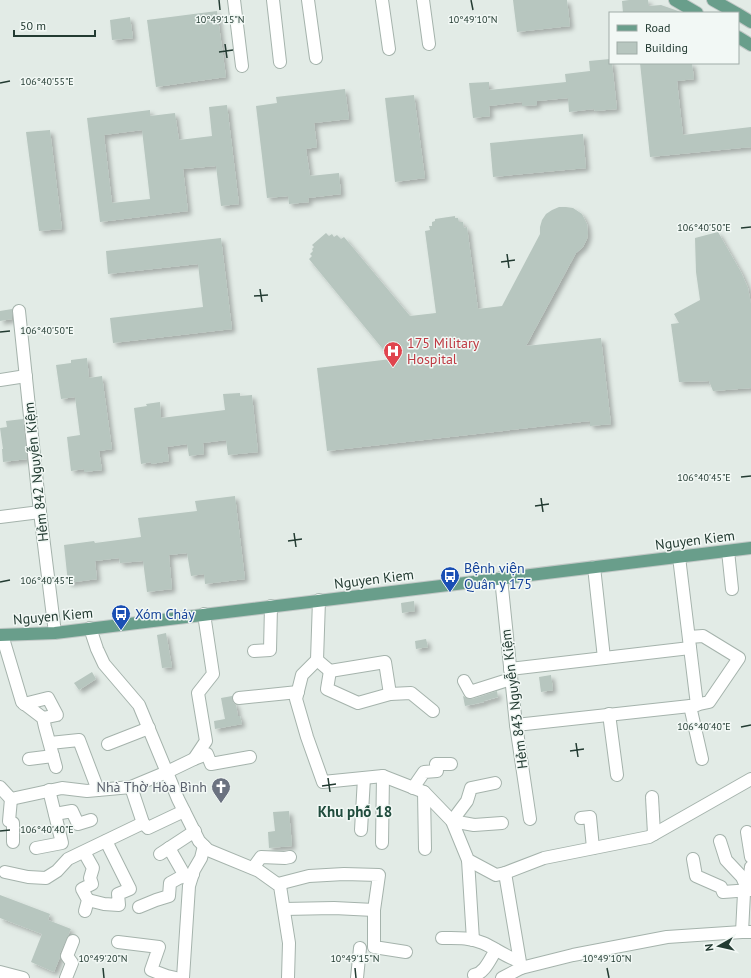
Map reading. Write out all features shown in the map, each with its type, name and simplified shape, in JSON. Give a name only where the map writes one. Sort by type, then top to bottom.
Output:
[{"type":"main road","points":[[675,0],[695,12]]},
{"type":"main road","points":[[713,0],[734,12]]},
{"type":"main road","points":[[739,15],[751,22]]},
{"type":"main road","points":[[739,38],[751,45]]},
{"type":"main road","name":"Nguyen Kiem","points":[[1,635],[55,632],[90,628],[751,548]]},
{"type":"street","points":[[234,0],[242,66]]},
{"type":"street","points":[[272,0],[280,62]]},
{"type":"street","points":[[308,0],[316,58]]},
{"type":"street","points":[[382,0],[389,49]]},
{"type":"street","points":[[423,0],[429,44]]},
{"type":"street","name":"Hẻm 842 Nguyễn Kiệm","points":[[19,310],[40,512],[55,632]]},
{"type":"street","points":[[0,380],[26,376]]},
{"type":"street","points":[[0,517],[40,512]]},
{"type":"street","points":[[728,551],[732,589]]},
{"type":"street","points":[[679,557],[690,642],[694,705],[702,759]]},
{"type":"street","points":[[594,567],[604,658]]},
{"type":"street","name":"Hẻm 843 Nguyễn Kiệm","points":[[501,578],[516,725],[530,819]]},
{"type":"street","points":[[319,600],[316,660],[302,675],[296,699],[307,737],[323,782],[383,776],[418,790],[452,821],[468,860],[473,940]]},
{"type":"street","points":[[254,651],[270,650],[271,606]]},
{"type":"street","points":[[194,759],[206,741],[198,694],[213,674],[204,614]]},
{"type":"street","points":[[90,628],[104,664],[139,705],[184,811],[199,841],[208,850],[253,868],[280,886],[289,943],[288,978]]},
{"type":"street","points":[[1,635],[22,702],[44,718],[55,761],[29,758]]},
{"type":"street","points":[[464,681],[470,692],[511,674],[690,642],[703,636],[739,658],[710,702],[516,725]]},
{"type":"street","points":[[316,660],[330,671],[385,662],[390,694]]},
{"type":"street","points":[[330,671],[327,689],[358,703],[390,694],[411,693],[433,711]]},
{"type":"street","points":[[239,698],[298,692]]},
{"type":"street","points":[[24,704],[48,698],[57,715],[44,718]]},
{"type":"street","points":[[609,714],[617,775]]},
{"type":"street","points":[[108,744],[149,728]]},
{"type":"street","points":[[50,743],[79,740],[98,790]]},
{"type":"street","points":[[11,799],[62,788],[87,791],[131,788],[207,754],[210,764],[250,757]]},
{"type":"street","points":[[425,849],[418,790],[424,772],[437,771],[436,764],[451,764]]},
{"type":"street","points":[[382,843],[383,776]]},
{"type":"street","points":[[361,830],[364,778]]},
{"type":"street","points":[[468,860],[496,875],[544,858],[649,837],[751,779]]},
{"type":"street","points":[[452,821],[467,801],[471,788],[496,784]]},
{"type":"street","points":[[0,787],[11,799],[9,821],[13,823],[13,842]]},
{"type":"street","points":[[131,788],[143,823],[148,828],[184,811]]},
{"type":"street","points":[[36,848],[62,843],[49,790]]},
{"type":"street","points":[[652,797],[654,834]]},
{"type":"street","points":[[55,814],[72,811],[78,824],[90,820]]},
{"type":"street","points":[[581,818],[590,817],[593,848]]},
{"type":"street","points":[[452,821],[474,826],[502,823]]},
{"type":"street","points":[[4,872],[28,877],[46,878],[58,870],[68,859],[143,823]]},
{"type":"street","points":[[183,978],[189,875],[165,851],[195,832]]},
{"type":"street","points":[[747,832],[751,857]]},
{"type":"street","points":[[84,852],[93,868],[90,878],[92,884],[82,889],[86,906],[104,904],[119,905],[118,894],[130,889],[106,841]]},
{"type":"street","points":[[720,841],[726,860],[742,877],[749,890]]},
{"type":"street","points":[[139,907],[169,896],[170,883],[189,875],[194,870],[201,858],[204,846]]},
{"type":"street","points":[[253,868],[261,857],[290,857]]},
{"type":"street","points":[[693,859],[696,876],[721,887],[723,892],[749,890]]},
{"type":"street","points":[[749,890],[751,867]]},
{"type":"street","points":[[505,873],[520,964]]},
{"type":"street","points":[[278,884],[309,876],[344,874],[379,875],[374,910],[374,947],[406,952]]},
{"type":"street","points":[[502,978],[520,964],[667,937],[746,932],[744,893],[749,890]]},
{"type":"street","points":[[284,909],[334,908],[374,910]]},
{"type":"street","points":[[442,938],[465,938],[482,942],[520,964]]},
{"type":"street","points":[[66,978],[72,964],[67,956],[73,941]]},
{"type":"street","points":[[118,942],[159,947],[151,970],[176,978]]},
{"type":"street","points":[[357,978],[360,948]]},
{"type":"street","points":[[474,975],[483,971],[496,950]]},
{"type":"street","points":[[0,972],[23,978]]},
{"type":"building","points":[[513,0],[567,0],[570,26],[517,32]]},
{"type":"building","points":[[648,0],[649,6],[661,5],[681,12],[623,12],[622,1]]},
{"type":"building","points":[[217,11],[226,77],[156,87],[147,20]]},
{"type":"building","points":[[130,17],[133,38],[112,40],[110,20]]},
{"type":"building","points":[[609,59],[609,64],[612,64],[617,109],[595,111],[594,109],[569,112],[568,98],[537,101],[537,105],[522,106],[522,102],[489,106],[490,116],[473,118],[469,83],[489,82],[489,90],[566,82],[565,74],[590,71],[589,61]]},
{"type":"building","points":[[640,64],[692,64],[694,79],[677,81],[683,135],[751,127],[751,147],[650,157]]},
{"type":"building","points":[[345,89],[349,119],[314,123],[317,147],[306,149],[310,176],[339,173],[341,194],[308,198],[309,202],[289,204],[288,196],[267,198],[256,106],[277,103],[276,97]]},
{"type":"building","points":[[414,95],[425,178],[395,182],[385,98]]},
{"type":"building","points":[[227,105],[239,204],[221,206],[216,166],[183,169],[188,211],[100,222],[87,118],[150,110],[150,116],[175,113],[179,140],[212,136],[209,107]],"holes":[[[142,130],[150,199],[112,203],[104,135]]]},
{"type":"building","points":[[50,130],[62,229],[39,231],[26,132]]},
{"type":"building","points":[[583,134],[586,168],[493,177],[490,143]]},
{"type":"building","points":[[559,207],[573,208],[582,214],[587,224],[587,239],[583,247],[576,253],[526,346],[601,338],[611,424],[590,426],[590,421],[327,451],[317,368],[391,359],[309,259],[312,256],[310,254],[314,247],[312,245],[326,233],[329,236],[332,234],[334,237],[337,235],[341,239],[344,237],[410,316],[436,313],[425,231],[430,230],[429,226],[432,226],[432,222],[435,221],[435,219],[455,216],[455,218],[458,218],[459,222],[463,222],[464,228],[467,227],[478,309],[502,306],[540,234],[542,220],[546,214]]},
{"type":"building","points":[[718,232],[741,272],[748,288],[751,304],[751,388],[713,391],[709,381],[679,382],[671,324],[679,323],[674,314],[700,300],[696,272],[695,238]]},
{"type":"building","points":[[221,238],[232,329],[113,343],[110,318],[203,307],[198,264],[108,274],[106,251]]},
{"type":"building","points":[[12,309],[12,319],[0,321],[0,311]]},
{"type":"building","points":[[87,358],[89,378],[102,376],[112,449],[99,451],[102,470],[84,472],[84,469],[71,471],[67,437],[80,435],[75,397],[61,399],[56,365],[71,363],[71,360]]},
{"type":"building","points":[[240,393],[240,396],[252,395],[258,452],[228,455],[226,440],[203,443],[204,454],[189,456],[187,444],[167,447],[169,461],[141,464],[134,408],[160,402],[161,418],[225,410],[223,394]]},
{"type":"building","points":[[23,419],[27,459],[3,462],[0,428],[7,427],[6,421]]},
{"type":"building","points":[[235,496],[245,579],[205,584],[204,574],[191,576],[187,553],[169,555],[172,589],[147,592],[143,561],[120,563],[119,558],[95,561],[97,579],[68,583],[64,545],[94,541],[95,543],[141,537],[138,518],[197,511],[195,501]]},
{"type":"building","points":[[414,601],[415,611],[402,613],[401,603]]},
{"type":"building","points":[[166,633],[172,667],[162,668],[157,635]]},
{"type":"building","points":[[426,639],[428,647],[416,649],[415,641]]},
{"type":"building","points":[[92,672],[96,679],[79,690],[74,683]]},
{"type":"building","points":[[551,675],[553,690],[541,692],[539,677]]},
{"type":"building","points":[[497,691],[498,697],[465,706],[463,696],[472,699]]},
{"type":"building","points":[[232,696],[242,724],[215,729],[214,721],[225,719],[221,698]]},
{"type":"building","points":[[289,811],[292,846],[269,848],[268,832],[275,831],[273,812]]},
{"type":"building","points":[[0,895],[50,914],[48,920],[71,929],[60,953],[60,957],[54,972],[31,962],[42,934],[0,918]]},
{"type":"place","name":"175 Military Hospital","points":[[393,368]]},
{"type":"place","name":"Bệnh viện Quân y 175","points":[[450,593]]},
{"type":"place","name":"Xóm Cháy","points":[[121,631]]},
{"type":"place","name":"Nhà Thờ Hòa Bình","points":[[221,804]]},
{"type":"district","name":"Khu phố 18","points":[[355,812]]}]
